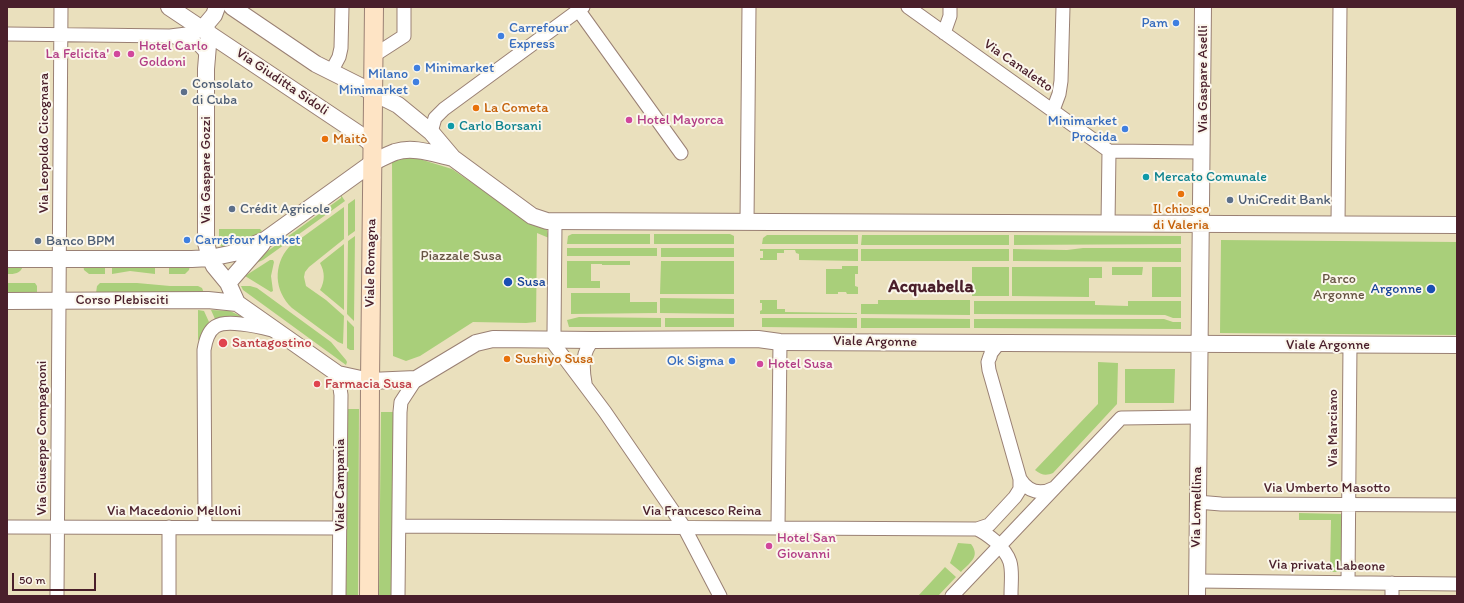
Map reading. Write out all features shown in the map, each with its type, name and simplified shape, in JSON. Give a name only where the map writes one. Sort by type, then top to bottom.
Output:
[{"type":"main road","name":"Viale Romagna","points":[[370,381],[374,7]]},
{"type":"main road","points":[[369,596],[370,381]]},
{"type":"street","name":"Via Leopoldo Cicognara","points":[[60,279],[61,7]]},
{"type":"street","points":[[208,58],[206,30],[217,7]]},
{"type":"street","points":[[232,7],[330,72],[398,105],[431,132],[453,158],[532,216],[540,220],[555,222],[1457,225]]},
{"type":"street","points":[[330,72],[341,48],[342,7]]},
{"type":"street","points":[[373,56],[404,36],[404,7]]},
{"type":"street","points":[[748,222],[749,7]]},
{"type":"street","name":"Via Canaletto","points":[[908,7],[1109,151]]},
{"type":"street","points":[[944,33],[950,16],[950,7]]},
{"type":"street","points":[[1053,110],[1060,94],[1063,7]]},
{"type":"street","name":"Via Gaspare Aselli","points":[[1201,224],[1203,7]]},
{"type":"street","points":[[1338,224],[1340,7]]},
{"type":"street","name":"Via Giuditta Sidoli","points":[[175,9],[355,130],[372,145]]},
{"type":"street","points":[[431,132],[435,118],[444,109],[581,9],[681,153]]},
{"type":"street","points":[[7,34],[170,36],[206,30]]},
{"type":"street","points":[[170,36],[200,45],[205,50],[208,58]]},
{"type":"street","name":"Via Gaspare Gozzi","points":[[208,58],[206,69],[206,243],[210,258]]},
{"type":"street","points":[[228,283],[266,240],[372,163],[395,152],[413,149],[453,158]]},
{"type":"street","points":[[1108,224],[1109,151],[1202,152]]},
{"type":"street","points":[[551,340],[554,333],[555,222]]},
{"type":"street","points":[[1199,345],[1201,224]]},
{"type":"street","points":[[7,259],[59,260],[210,258],[234,253],[266,240]]},
{"type":"street","points":[[210,258],[214,266],[228,283],[237,303],[338,374],[370,381],[416,379]]},
{"type":"street","name":"Via Giuseppe Compagnoni","points":[[57,596],[60,279]]},
{"type":"street","name":"Corso Plebisciti","points":[[7,301],[208,300],[237,303]]},
{"type":"street","points":[[205,527],[204,350],[206,340],[209,333],[215,326],[228,322],[258,326],[277,331]]},
{"type":"street","name":"Viale Argonne","points":[[551,340],[751,339],[780,342],[1457,345]]},
{"type":"street","points":[[398,596],[401,402],[416,379],[482,340],[551,340]]},
{"type":"street","points":[[551,340],[585,385],[684,527],[720,596]]},
{"type":"street","points":[[585,385],[583,362],[588,346],[593,340]]},
{"type":"street","points":[[778,527],[780,342]]},
{"type":"street","points":[[976,529],[989,525],[1015,497],[1020,489],[1020,479],[989,370],[991,353],[999,343]]},
{"type":"street","name":"Via Lomellina","points":[[1197,588],[1199,345]]},
{"type":"street","name":"Via Marciano","points":[[1348,582],[1350,345]]},
{"type":"street","name":"Viale Campania","points":[[338,374],[341,395],[339,596]]},
{"type":"street","points":[[952,596],[1120,418],[1198,418]]},
{"type":"street","points":[[1020,479],[1026,487],[1038,492],[1043,493],[1054,488]]},
{"type":"street","name":"Via Umberto Masotto","points":[[1197,502],[1221,504],[1457,504]]},
{"type":"street","name":"Via Macedonio Melloni","points":[[7,526],[340,528]]},
{"type":"street","name":"Via Francesco Reina","points":[[399,526],[976,529]]},
{"type":"street","points":[[169,527],[169,596]]},
{"type":"street","points":[[976,529],[986,533],[1005,552],[1011,564],[1011,596]]},
{"type":"street","name":"Via privata Labeone","points":[[1197,588],[1348,582],[1392,589],[1457,584]]},
{"type":"green space","name":"Piazzale Susa","points":[[413,157],[452,169],[530,223],[547,230],[549,238],[537,233],[536,322],[473,322],[420,356],[406,361],[393,356],[392,161]]},
{"type":"green space","points":[[341,195],[345,201],[263,260],[243,269],[341,198]]},
{"type":"green space","points":[[355,199],[355,231],[348,236],[348,204]]},
{"type":"green space","points":[[344,207],[344,239],[309,267],[305,272],[304,277],[306,286],[326,300],[344,316],[343,344],[338,342],[292,308],[286,301],[279,286],[278,270],[280,262],[289,247]]},
{"type":"green space","points":[[219,229],[260,229],[262,231],[250,239],[224,249],[219,244]]},
{"type":"green space","points":[[572,234],[650,234],[650,244],[567,244],[568,236]]},
{"type":"green space","points":[[654,234],[730,234],[734,236],[734,244],[654,244]]},
{"type":"green space","points":[[767,235],[858,235],[858,244],[762,244],[763,238]]},
{"type":"green space","points":[[862,235],[1009,235],[1009,245],[861,245]]},
{"type":"green space","points":[[1014,235],[1181,236],[1181,244],[1014,245]]},
{"type":"green space","points":[[355,236],[354,321],[347,314],[348,241]]},
{"type":"green space","name":"Parco Argonne","points":[[1221,240],[1457,242],[1457,335],[1220,333]]},
{"type":"green space","points":[[344,244],[344,310],[320,290],[324,276],[320,263]]},
{"type":"green space","points":[[567,248],[657,248],[657,256],[567,256]]},
{"type":"green space","points":[[661,248],[734,248],[734,257],[661,257]]},
{"type":"green space","points":[[1083,248],[1181,248],[1181,262],[1013,261],[1013,249],[1067,250]]},
{"type":"green space","points":[[760,249],[858,249],[858,261],[799,260],[799,254],[796,253],[795,250],[784,250],[784,253],[777,253],[777,260],[760,260],[760,258],[763,258],[763,251],[760,251]]},
{"type":"green space","points":[[861,249],[1009,249],[1009,261],[861,261]]},
{"type":"green space","points":[[270,260],[273,260],[274,262],[271,276],[273,291],[271,292],[245,276]]},
{"type":"green space","points":[[567,261],[630,261],[630,265],[591,264],[591,281],[600,281],[600,288],[567,288]]},
{"type":"green space","points":[[661,261],[734,261],[734,294],[660,294]]},
{"type":"green space","points":[[7,264],[23,266],[17,273],[7,274]]},
{"type":"green space","points":[[83,264],[105,264],[105,274],[89,274],[84,270]]},
{"type":"green space","points":[[112,264],[190,265],[189,270],[185,274],[169,274],[169,268],[155,268],[155,274],[130,271],[112,274]]},
{"type":"green space","points":[[842,266],[858,266],[858,274],[855,274],[855,286],[858,287],[858,294],[838,292],[838,294],[826,294],[826,269],[842,269]]},
{"type":"green space","points":[[972,267],[1009,267],[1009,296],[972,296]]},
{"type":"green space","points":[[1012,267],[1102,267],[1102,278],[1089,278],[1089,297],[1012,296]]},
{"type":"green space","points":[[1112,267],[1143,267],[1142,275],[1112,275]]},
{"type":"green space","points":[[1152,267],[1181,267],[1181,297],[1152,297]]},
{"type":"green space","points":[[7,283],[35,283],[37,286],[37,293],[7,293]]},
{"type":"green space","points":[[100,283],[198,286],[202,288],[204,293],[96,293],[97,286]]},
{"type":"green space","points":[[241,286],[257,288],[331,342],[346,360],[346,365],[243,290]]},
{"type":"green space","points":[[571,293],[630,293],[630,302],[657,302],[657,313],[571,314]]},
{"type":"green space","points":[[660,298],[734,299],[734,314],[660,313]]},
{"type":"green space","points":[[760,300],[777,300],[777,309],[785,309],[785,312],[857,314],[760,314],[760,311],[762,310],[762,303],[760,303]]},
{"type":"green space","points":[[878,300],[970,300],[970,315],[861,314],[861,304],[878,304]]},
{"type":"green space","points":[[974,301],[1095,301],[1095,305],[1128,306],[1128,301],[1181,301],[1181,318],[1173,318],[1165,315],[974,314]]},
{"type":"green space","points":[[198,310],[204,311],[209,322],[198,341]]},
{"type":"green space","points":[[211,310],[230,311],[249,320],[215,319]]},
{"type":"green space","points":[[579,317],[661,318],[661,327],[569,327],[567,320]]},
{"type":"green space","points":[[665,318],[734,318],[734,327],[665,327]]},
{"type":"green space","points":[[762,318],[857,318],[857,328],[762,327]]},
{"type":"green space","points":[[861,318],[970,319],[970,328],[861,328]]},
{"type":"green space","points":[[974,319],[1164,319],[1173,322],[1181,322],[1181,329],[974,328]]},
{"type":"green space","points":[[347,320],[354,327],[354,350],[347,348]]},
{"type":"green space","points":[[1098,362],[1118,363],[1117,404],[1053,473],[1046,475],[1039,473],[1035,470],[1098,404]]},
{"type":"green space","points":[[1125,369],[1175,369],[1174,403],[1125,403]]},
{"type":"green space","points":[[347,409],[359,409],[358,596],[346,596]]},
{"type":"green space","points":[[381,412],[394,412],[393,596],[379,596]]},
{"type":"green space","points":[[1299,513],[1341,514],[1342,546],[1340,572],[1330,572],[1331,520],[1299,520]]},
{"type":"green space","points":[[958,543],[971,544],[975,553],[973,560],[961,572],[950,563]]},
{"type":"green space","points":[[945,567],[956,577],[938,596],[918,596]]},
{"type":"place","name":"Pam","points":[[1176,23]]},
{"type":"place","name":"Carrefour Express","points":[[501,36]]},
{"type":"place","name":"La Felicita'","points":[[117,54]]},
{"type":"place","name":"Hotel Carlo Goldoni","points":[[131,54]]},
{"type":"place","name":"Minimarket","points":[[417,68]]},
{"type":"place","name":"Milano Minimarket","points":[[416,82]]},
{"type":"place","name":"Consolato di Cuba","points":[[184,92]]},
{"type":"place","name":"La Cometa","points":[[476,108]]},
{"type":"place","name":"Hotel Mayorca","points":[[629,120]]},
{"type":"place","name":"Carlo Borsani","points":[[451,126]]},
{"type":"place","name":"Minimarket Procida","points":[[1125,129]]},
{"type":"place","name":"Maitò","points":[[325,139]]},
{"type":"place","name":"Mercato Comunale","points":[[1146,177]]},
{"type":"place","name":"Il chiosco di Valeria","points":[[1181,194]]},
{"type":"place","name":"UniCredit Bank","points":[[1230,200]]},
{"type":"place","name":"Crédit Agricole","points":[[232,209]]},
{"type":"place","name":"Carrefour Market","points":[[187,240]]},
{"type":"place","name":"Banco BPM","points":[[38,241]]},
{"type":"place","name":"Susa","points":[[508,282]]},
{"type":"place","name":"Argonne","points":[[1431,289]]},
{"type":"place","name":"Santagostino","points":[[223,343]]},
{"type":"place","name":"Sushiyo Susa","points":[[507,359]]},
{"type":"place","name":"Ok Sigma","points":[[732,361]]},
{"type":"place","name":"Hotel Susa","points":[[760,364]]},
{"type":"place","name":"Farmacia Susa","points":[[317,384]]},
{"type":"place","name":"Hotel San Giovanni","points":[[769,546]]},
{"type":"district","name":"Acquabella","points":[[931,287]]}]
